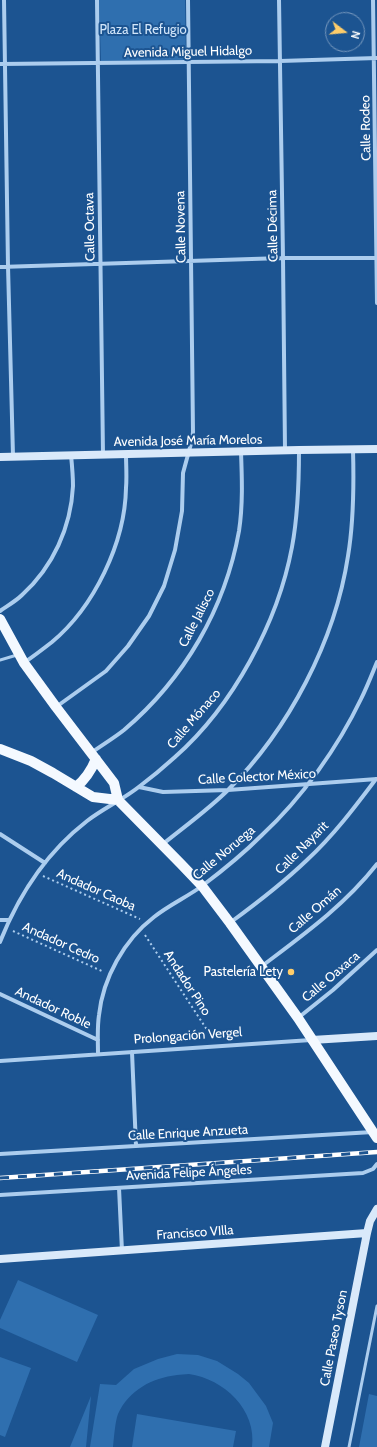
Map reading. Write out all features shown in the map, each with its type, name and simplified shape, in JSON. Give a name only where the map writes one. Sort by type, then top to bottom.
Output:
[{"type":"main road","points":[[0,619],[22,658],[56,707],[114,783],[118,800],[163,844],[202,886],[298,1018],[376,1134]]},
{"type":"main road","points":[[1,751],[31,762],[93,797],[118,800]]},
{"type":"main road","points":[[76,787],[85,780],[91,771],[93,756]]},
{"type":"street","points":[[4,0],[8,266],[13,456]]},
{"type":"street","name":"Calle Octava","points":[[97,0],[103,454]]},
{"type":"street","name":"Calle Novena","points":[[56,707],[106,671],[128,646],[149,616],[164,586],[175,550],[182,511],[183,473],[193,432],[188,0]]},
{"type":"street","name":"Calle Décima","points":[[279,0],[285,451]]},
{"type":"street","name":"Calle Rodeo","points":[[373,0],[376,58],[377,303]]},
{"type":"street","name":"Avenida Miguel Hidalgo","points":[[0,64],[280,61],[376,58]]},
{"type":"street","points":[[0,267],[283,258],[377,258]]},
{"type":"street","name":"Avenida José María Morelos","points":[[0,457],[377,449]]},
{"type":"street","name":"Calle Mónaco","points":[[0,942],[8,920],[24,890],[44,862],[71,834],[88,820],[138,787],[176,756],[210,721],[238,682],[262,639],[280,594],[292,547],[298,498],[299,450]]},
{"type":"street","points":[[163,844],[228,790],[263,750],[293,706],[318,658],[336,608],[348,556],[354,503],[353,450]]},
{"type":"street","name":"Calle Jalisco","points":[[93,756],[152,704],[178,674],[200,641],[217,606],[230,569],[239,530],[242,491],[241,452]]},
{"type":"street","points":[[22,658],[52,642],[77,617],[96,588],[112,557],[122,523],[126,489],[126,454]]},
{"type":"street","points":[[0,611],[22,595],[43,572],[59,546],[69,516],[73,486],[71,455]]},
{"type":"street","name":"Calle Noruega","points":[[98,1054],[99,1015],[106,984],[117,960],[130,939],[153,917],[202,886],[262,835],[288,808],[308,784],[339,739],[361,699],[377,662]]},
{"type":"street","name":"Calle Colector México","points":[[138,787],[163,792],[228,790],[376,778]]},
{"type":"street","name":"Calle Nayarit","points":[[230,923],[272,892],[308,860],[342,823],[376,778]]},
{"type":"street","points":[[0,834],[44,862]]},
{"type":"street","name":"Calle Omán","points":[[261,966],[313,928],[347,897],[377,864]]},
{"type":"street","points":[[0,920],[8,920]]},
{"type":"street","name":"Calle Oaxaca","points":[[298,1018],[334,990],[377,950]]},
{"type":"street","name":"Andador Roble","points":[[0,994],[98,1040]]},
{"type":"street","name":"Prolongación Vergel","points":[[0,1061],[377,1036]]},
{"type":"street","points":[[132,1052],[136,1146]]},
{"type":"street","name":"Calle Enrique Anzueta","points":[[0,1154],[376,1134]]},
{"type":"street","name":"Avenida Felipe Ángeles","points":[[0,1195],[363,1173],[373,1170],[377,1164]]},
{"type":"street","points":[[119,1188],[122,1251]]},
{"type":"street","points":[[367,1233],[370,1221],[377,1209]]},
{"type":"street","name":"Francisco VIlla","points":[[0,1259],[367,1233]]},
{"type":"street","name":"Calle Paseo Tyson","points":[[324,1447],[367,1233]]},
{"type":"lane","points":[[0,660],[22,658]]},
{"type":"lane","points":[[349,1447],[377,1306]]},
{"type":"path","name":"Andador Caoba","points":[[36,874],[148,922]]},
{"type":"path","name":"Andador Cedro","points":[[5,928],[110,975]]},
{"type":"path","name":"Andador Pino","points":[[141,929],[218,1046]]},
{"type":"green space","name":"Plaza El Refugio","points":[[99,0],[185,0],[186,60],[101,61]]},
{"type":"green space","points":[[18,1280],[98,1315],[77,1362],[0,1328],[0,1320]]},
{"type":"green space","points":[[177,1354],[198,1355],[217,1361],[249,1383],[266,1406],[273,1423],[269,1447],[252,1447],[252,1433],[249,1421],[236,1398],[214,1382],[189,1374],[177,1375],[150,1382],[135,1392],[128,1398],[118,1414],[113,1447],[90,1447],[100,1384],[116,1385],[134,1369],[158,1359]]},
{"type":"green space","points":[[0,1357],[31,1368],[5,1437],[0,1435]]},
{"type":"green space","points":[[369,1394],[377,1396],[377,1447],[359,1447]]},
{"type":"green space","points":[[91,1396],[86,1447],[70,1447]]},
{"type":"green space","points":[[137,1414],[236,1431],[233,1447],[132,1447]]},
{"type":"railway","points":[[0,1178],[377,1152]]},
{"type":"place","name":"Pastelería Lety","points":[[291,972]]}]
